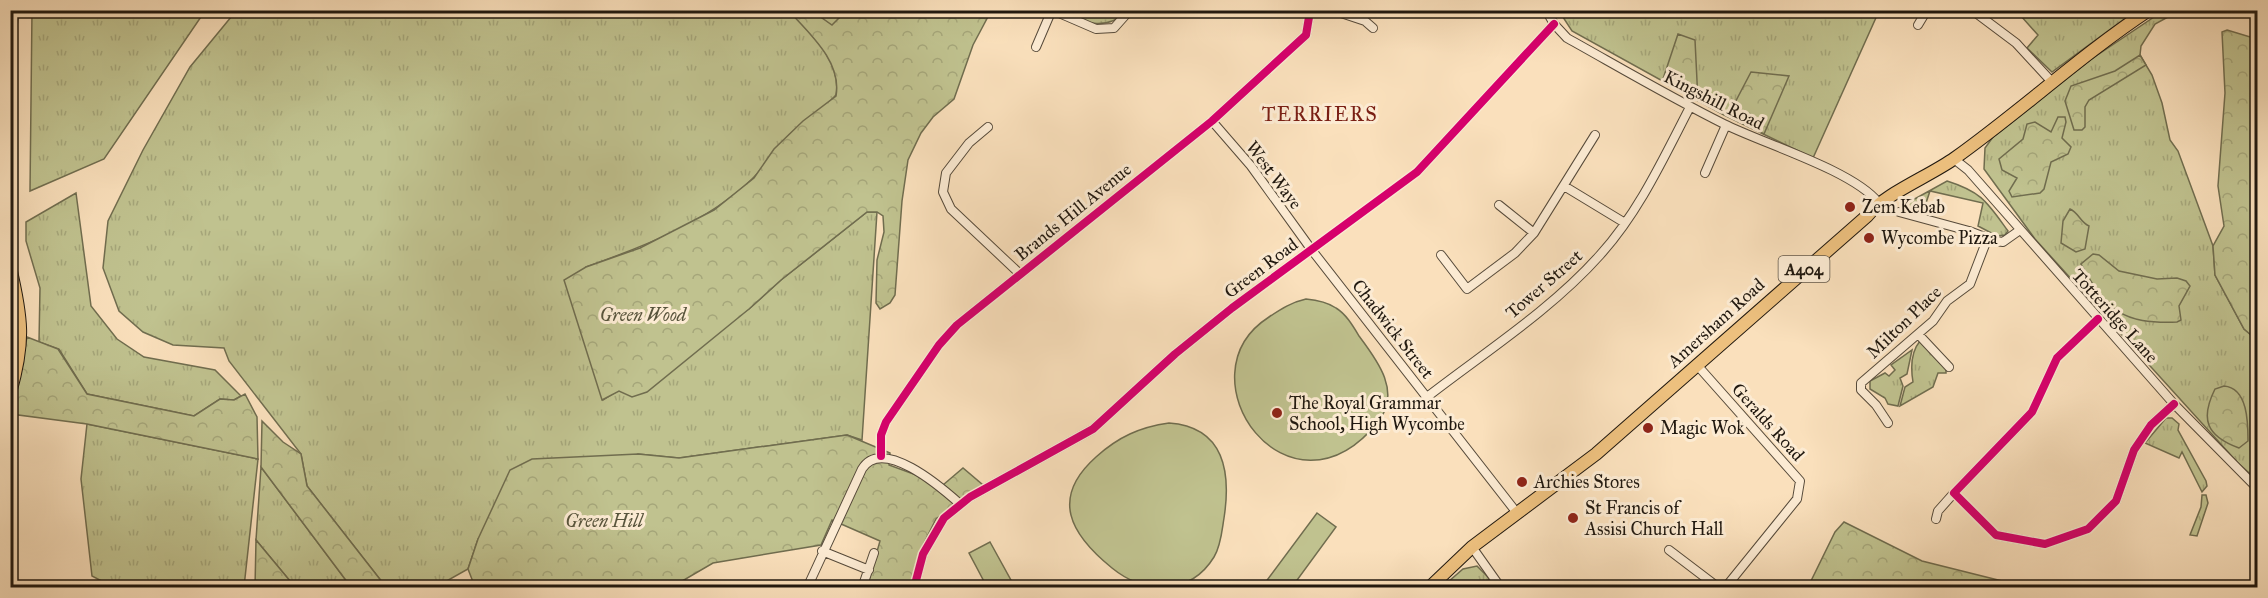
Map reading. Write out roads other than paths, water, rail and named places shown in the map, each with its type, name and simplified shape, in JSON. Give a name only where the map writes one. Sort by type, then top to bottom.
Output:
[{"type":"main road","points":[[10,38],[12,10]]},
{"type":"main road","name":"Amersham Road","points":[[1429,588],[1472,547],[1596,454],[1868,216],[1878,202],[1894,196],[1954,159],[2051,81],[2150,10]]},
{"type":"main road","points":[[10,267],[22,331],[21,352],[10,393]]},
{"type":"street","points":[[1036,47],[1052,11],[1096,29],[1114,28],[1130,10]]},
{"type":"street","points":[[1332,10],[1365,21],[1373,28]]},
{"type":"street","name":"Kingshill Road","points":[[1546,10],[1554,24],[1567,38],[1690,107],[1844,177],[1868,190],[1878,202]]},
{"type":"street","points":[[1918,26],[1927,10]]},
{"type":"street","points":[[1972,10],[2016,43],[2051,81]]},
{"type":"street","name":"Brands Hill Avenue","points":[[881,456],[881,435],[886,422],[939,345],[957,325],[1212,121],[1306,35],[1310,11]]},
{"type":"street","name":"Green Road","points":[[914,588],[917,571],[929,542],[944,518],[960,504],[1093,429],[1175,354],[1311,249],[1417,172],[1554,24]]},
{"type":"street","name":"Tower Street","points":[[1427,398],[1565,291],[1601,255],[1625,223],[1659,168],[1690,107]]},
{"type":"street","name":"West Waye","points":[[1212,121],[1251,166],[1311,249]]},
{"type":"street","points":[[1705,173],[1726,125]]},
{"type":"street","points":[[988,127],[969,144],[946,173],[943,192],[951,209],[1020,274]]},
{"type":"street","points":[[1441,255],[1467,289],[1515,253],[1534,233],[1596,135]]},
{"type":"street","name":"Totteridge Lane","points":[[1954,159],[1968,170],[2174,404],[2258,489]]},
{"type":"street","points":[[1564,186],[1625,223]]},
{"type":"street","points":[[1499,205],[1534,233]]},
{"type":"street","points":[[1899,212],[2003,242],[2020,230]]},
{"type":"street","name":"Milton Place","points":[[1888,423],[1876,405],[1861,390],[1861,383],[1933,321],[1947,301],[1970,284],[1988,237]]},
{"type":"street","name":"Chadwick Street","points":[[1311,249],[1517,513]]},
{"type":"street","points":[[1936,519],[1938,511],[1954,493],[2032,412],[2056,358],[2098,319]]},
{"type":"street","points":[[1918,334],[1949,367]]},
{"type":"street","name":"Geralds Road","points":[[1697,365],[1800,481],[1797,499],[1725,588]]},
{"type":"street","points":[[1954,493],[1996,535],[2045,544],[2088,529],[2116,501],[2134,450],[2151,425],[2174,404]]},
{"type":"street","points":[[807,588],[822,551],[865,464],[881,456],[918,472],[960,504]]},
{"type":"street","points":[[1472,547],[1501,588]]},
{"type":"street","points":[[1669,550],[1719,588]]},
{"type":"street","points":[[822,551],[868,570]]},
{"type":"street","points":[[862,588],[874,553]]},
{"type":"place","name":"Zem Kebab","points":[[1850,207]]},
{"type":"place","name":"Wycombe Pizza","points":[[1869,238]]},
{"type":"place","name":"The Royal Grammar School, High Wycombe","points":[[1277,413]]},
{"type":"place","name":"Magic Wok","points":[[1648,428]]},
{"type":"place","name":"Archies Stores","points":[[1522,482]]},
{"type":"place","name":"St Francis of Assisi Church Hall","points":[[1573,518]]},
{"type":"district","name":"TERRIERS","points":[[1320,114]]},
{"type":"park label","name":"Green Wood","points":[[643,315]]},
{"type":"park label","name":"Green Hill","points":[[604,521]]}]
